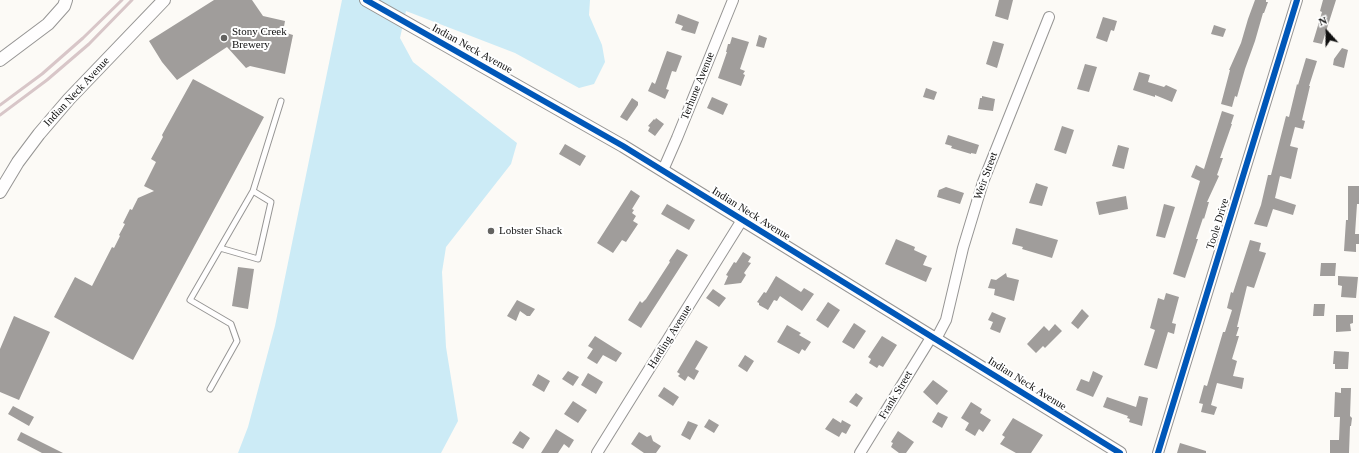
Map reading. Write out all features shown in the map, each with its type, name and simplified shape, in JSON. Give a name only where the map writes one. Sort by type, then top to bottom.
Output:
[{"type":"street","points":[[0,60],[48,24],[64,6],[66,0]]},
{"type":"street","name":"Indian Neck Avenue","points":[[0,192],[18,162],[49,122],[69,99],[164,0]]},
{"type":"street","name":"Indian Neck Avenue","points":[[366,0],[663,170],[1120,453]]},
{"type":"street","name":"Terhune Avenue","points":[[663,170],[733,0]]},
{"type":"street","name":"Toole Drive","points":[[1158,453],[1297,0]]},
{"type":"street","name":"Weir Street","points":[[934,338],[946,320],[953,297],[963,248],[983,182],[1049,17]]},
{"type":"street","name":"Harding Avenue","points":[[597,453],[742,220]]},
{"type":"street","name":"Frank Street","points":[[860,453],[934,338]]},
{"type":"lane","points":[[210,389],[237,341],[231,324],[190,300],[253,191],[281,101]]},
{"type":"lane","points":[[220,248],[258,259],[271,202],[253,191]]},
{"type":"water","points":[[342,0],[590,0],[589,15],[602,45],[605,62],[594,84],[579,88],[515,53],[406,11],[400,38],[413,62],[517,143],[511,164],[446,247],[442,272],[446,347],[458,421],[441,453],[238,453],[248,427],[275,326]]},
{"type":"building","name":"Stony Creek Brewery","points":[[214,0],[252,0],[263,16],[285,21],[283,32],[293,35],[285,74],[250,66],[246,68],[227,47],[177,80],[162,62],[149,41]]},
{"type":"building","points":[[999,0],[1013,0],[1008,20],[995,16]]},
{"type":"building","points":[[1255,0],[1266,0],[1266,2],[1268,2],[1263,13],[1237,97],[1235,96],[1232,107],[1221,104],[1229,70],[1241,43]]},
{"type":"building","points":[[1323,0],[1336,0],[1322,44],[1313,42],[1322,12],[1320,11]]},
{"type":"building","points":[[678,14],[699,22],[695,34],[681,30],[683,26],[675,23]]},
{"type":"building","points":[[1103,17],[1117,21],[1114,31],[1111,30],[1107,42],[1096,38]]},
{"type":"building","points":[[1214,25],[1226,29],[1223,37],[1211,34]]},
{"type":"building","points":[[759,35],[767,38],[764,48],[756,46]]},
{"type":"building","points":[[732,37],[749,42],[740,69],[745,71],[741,86],[718,78],[727,52],[728,44],[730,44]]},
{"type":"building","points":[[993,41],[1004,44],[997,68],[986,64]]},
{"type":"building","points":[[1342,48],[1348,50],[1344,68],[1333,65],[1334,59]]},
{"type":"building","points":[[667,51],[682,56],[676,72],[672,71],[666,89],[669,90],[665,99],[648,91],[652,82],[655,84]]},
{"type":"building","points":[[1306,58],[1317,61],[1309,86],[1302,120],[1305,121],[1303,129],[1295,127],[1290,146],[1298,148],[1291,179],[1280,176],[1275,198],[1296,205],[1293,215],[1273,209],[1267,227],[1254,224],[1261,205],[1268,175],[1271,175],[1286,116],[1289,117],[1297,84],[1298,85]]},
{"type":"building","points":[[1085,64],[1097,67],[1089,92],[1077,89]]},
{"type":"building","points":[[1139,72],[1150,75],[1148,82],[1164,87],[1166,85],[1177,90],[1172,102],[1155,95],[1155,97],[1133,90]]},
{"type":"building","points":[[193,79],[264,117],[133,360],[54,317],[75,277],[92,286],[112,247],[114,248],[120,236],[119,235],[125,224],[123,223],[130,209],[132,210],[138,198],[154,191],[144,186],[156,162],[151,159],[163,137],[162,135]]},
{"type":"building","points":[[926,88],[937,92],[934,100],[923,97]]},
{"type":"building","points":[[982,96],[995,99],[993,111],[978,109],[980,98],[982,98]]},
{"type":"building","points":[[712,97],[728,104],[723,115],[707,108]]},
{"type":"building","points":[[632,98],[638,102],[638,105],[627,121],[620,117]]},
{"type":"building","points":[[1222,111],[1234,115],[1220,158],[1223,158],[1217,175],[1219,176],[1207,202],[1209,202],[1196,239],[1198,239],[1185,278],[1173,274],[1200,181],[1191,177],[1196,165],[1204,169]]},
{"type":"building","points":[[656,118],[664,124],[655,136],[648,131],[650,127],[648,126]]},
{"type":"building","points":[[1062,126],[1074,130],[1066,154],[1054,150]]},
{"type":"building","points":[[948,135],[979,145],[976,154],[951,148],[952,146],[945,144]]},
{"type":"building","points":[[565,144],[586,156],[580,166],[559,154]]},
{"type":"building","points":[[1118,145],[1129,148],[1124,169],[1112,166]]},
{"type":"building","points":[[1036,183],[1048,187],[1042,206],[1029,203]]},
{"type":"building","points":[[1348,186],[1359,186],[1359,204],[1357,204],[1355,234],[1359,234],[1359,244],[1356,244],[1356,252],[1344,251],[1346,220],[1348,220]]},
{"type":"building","points":[[946,187],[964,193],[960,204],[937,197],[939,190]]},
{"type":"building","points":[[631,190],[640,196],[632,209],[634,210],[632,213],[636,216],[633,221],[638,224],[626,242],[622,240],[613,253],[597,243]]},
{"type":"building","points":[[1126,196],[1128,209],[1099,215],[1096,202]]},
{"type":"building","points":[[667,204],[695,220],[689,230],[661,214]]},
{"type":"building","points":[[1164,204],[1175,207],[1165,238],[1156,236]]},
{"type":"building","points":[[1016,228],[1058,240],[1052,258],[1022,249],[1023,247],[1012,244]]},
{"type":"building","points":[[896,239],[915,247],[914,250],[927,256],[923,265],[932,268],[926,282],[885,264]]},
{"type":"building","points":[[1250,240],[1261,243],[1259,251],[1266,253],[1254,288],[1247,286],[1237,327],[1239,327],[1236,336],[1239,336],[1232,359],[1237,361],[1233,376],[1244,378],[1242,389],[1217,383],[1211,405],[1217,407],[1214,415],[1201,412],[1203,404],[1199,403],[1204,385],[1207,386],[1223,332],[1225,332],[1232,310],[1227,308],[1231,292],[1233,293]]},
{"type":"building","points":[[677,249],[688,255],[641,328],[628,320],[640,301],[642,303],[646,299]]},
{"type":"building","points":[[743,252],[751,257],[748,262],[751,263],[744,273],[746,275],[741,283],[724,285],[728,276],[726,275],[734,262],[736,263]]},
{"type":"building","points":[[1321,263],[1336,263],[1335,276],[1320,276]]},
{"type":"building","points":[[238,267],[254,269],[248,309],[232,306]]},
{"type":"building","points":[[1006,273],[1007,277],[1019,280],[1014,301],[994,295],[995,289],[988,288],[991,279],[996,280]]},
{"type":"building","points":[[776,276],[801,292],[804,288],[814,294],[802,311],[780,296],[777,301],[774,300],[768,310],[759,305],[757,302],[764,292],[766,293]]},
{"type":"building","points":[[1338,276],[1358,277],[1356,298],[1341,297],[1342,286],[1338,285]]},
{"type":"building","points":[[713,289],[726,298],[719,307],[706,298]]},
{"type":"building","points":[[1166,293],[1179,297],[1172,323],[1176,324],[1174,334],[1168,332],[1157,369],[1144,365],[1155,330],[1150,328],[1158,298],[1164,300]]},
{"type":"building","points":[[517,300],[535,309],[530,316],[527,316],[520,311],[516,321],[507,316]]},
{"type":"building","points":[[828,302],[840,310],[828,328],[816,320]]},
{"type":"building","points":[[1314,304],[1325,304],[1324,316],[1313,316]]},
{"type":"building","points":[[1082,309],[1089,316],[1078,329],[1071,323]]},
{"type":"building","points":[[992,312],[1006,318],[1000,333],[990,329],[993,322],[988,320]]},
{"type":"building","points":[[1336,315],[1353,315],[1353,323],[1350,324],[1351,331],[1336,332]]},
{"type":"building","points":[[14,316],[50,332],[19,400],[0,392],[0,349]]},
{"type":"building","points":[[854,323],[866,331],[854,349],[842,342]]},
{"type":"building","points":[[1055,324],[1062,331],[1045,348],[1043,346],[1036,353],[1027,344],[1044,326],[1049,331]]},
{"type":"building","points":[[787,325],[801,333],[799,335],[811,342],[805,351],[802,349],[799,354],[777,342]]},
{"type":"building","points":[[595,336],[622,353],[616,362],[603,355],[597,364],[587,358],[593,349],[588,346]]},
{"type":"building","points":[[882,336],[897,345],[883,367],[879,365],[877,368],[869,363],[871,359],[868,357]]},
{"type":"building","points":[[696,340],[708,347],[695,369],[699,371],[694,380],[688,376],[685,381],[678,376],[680,374],[677,372]]},
{"type":"building","points":[[1334,351],[1349,352],[1348,369],[1335,369],[1335,364],[1333,364]]},
{"type":"building","points":[[745,355],[754,361],[747,372],[738,366]]},
{"type":"building","points":[[568,371],[579,377],[573,386],[562,379]]},
{"type":"building","points":[[1093,371],[1103,376],[1093,397],[1076,390],[1081,379],[1089,382]]},
{"type":"building","points":[[588,373],[603,382],[596,394],[581,385]]},
{"type":"building","points":[[538,374],[550,381],[544,392],[532,385]]},
{"type":"building","points":[[933,380],[948,391],[937,405],[923,392]]},
{"type":"building","points":[[664,387],[679,397],[673,406],[658,396]]},
{"type":"building","points":[[1341,388],[1351,388],[1350,416],[1352,418],[1350,426],[1349,453],[1330,453],[1330,440],[1339,440],[1340,417],[1334,417],[1335,392],[1341,393]]},
{"type":"building","points":[[856,393],[863,398],[857,407],[849,402]]},
{"type":"building","points":[[1139,396],[1148,398],[1142,426],[1129,422],[1130,419],[1127,418],[1128,416],[1103,407],[1107,397],[1136,407]]},
{"type":"building","points":[[573,401],[587,410],[578,423],[564,414]]},
{"type":"building","points":[[971,402],[982,409],[980,413],[991,420],[983,432],[979,429],[975,436],[965,430],[969,423],[961,418]]},
{"type":"building","points":[[13,406],[34,417],[29,426],[8,414]]},
{"type":"building","points":[[938,412],[948,417],[942,428],[932,422]]},
{"type":"building","points":[[833,418],[841,423],[842,420],[851,425],[846,434],[842,432],[839,437],[825,429]]},
{"type":"building","points":[[1013,418],[1043,435],[1031,453],[1016,453],[1000,444],[1005,437],[1002,435]]},
{"type":"building","points":[[709,419],[719,425],[714,433],[704,427]]},
{"type":"building","points":[[688,421],[698,425],[690,440],[681,435]]},
{"type":"building","points":[[556,429],[574,440],[569,448],[564,444],[558,453],[541,453]]},
{"type":"building","points":[[520,431],[530,438],[523,449],[512,443]]},
{"type":"building","points":[[898,431],[914,442],[906,453],[899,453],[891,447],[893,443],[891,442]]},
{"type":"building","points":[[21,432],[63,453],[42,453],[17,440]]},
{"type":"building","points":[[639,432],[647,437],[651,435],[653,441],[661,446],[656,453],[644,453],[631,444]]},
{"type":"building","points":[[1180,443],[1206,451],[1206,453],[1177,453]]},
{"type":"railway","points":[[0,105],[42,74],[83,38],[122,0]]},
{"type":"railway","points":[[0,115],[47,80],[89,44],[132,0]]},
{"type":"cycle path","points":[[366,0],[623,146],[1120,453]]},
{"type":"cycle path","points":[[1158,453],[1297,0]]},
{"type":"place","name":"Stony Creek Brewery","points":[[224,38]]},
{"type":"place","name":"Lobster Shack","points":[[491,231]]}]
